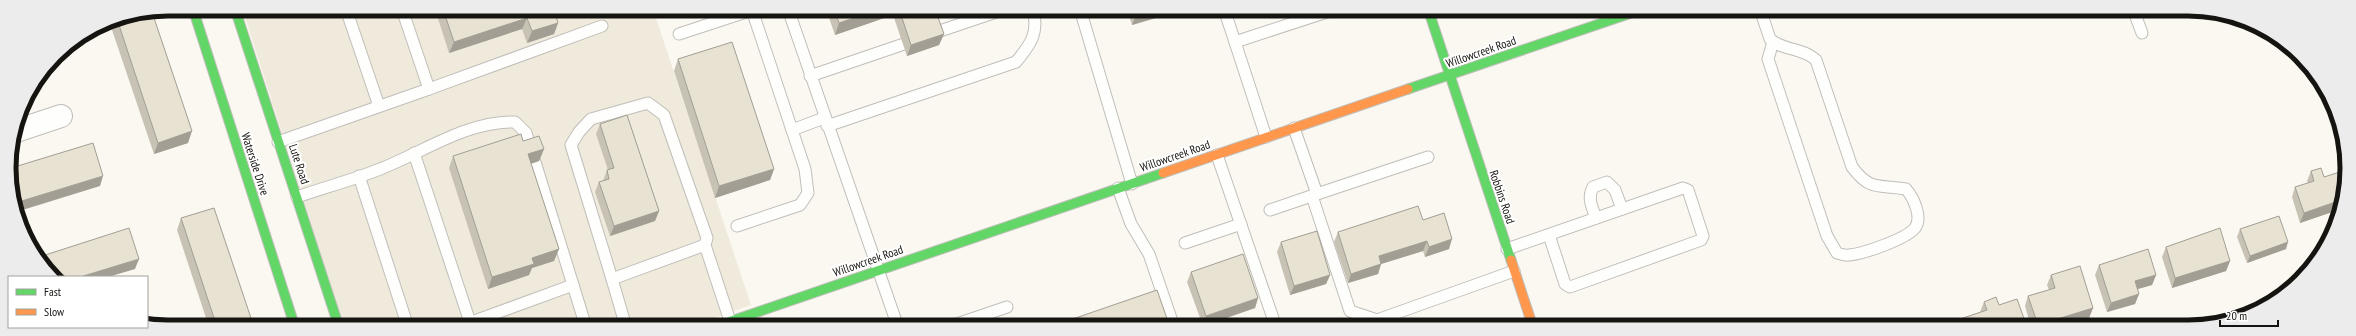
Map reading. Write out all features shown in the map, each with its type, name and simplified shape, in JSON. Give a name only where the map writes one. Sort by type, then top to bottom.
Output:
[{"type":"street","name":"Waterside Drive","points":[[195,16],[293,320]]},
{"type":"street","name":"Lute Road","points":[[237,16],[337,320]]},
{"type":"street","name":"Robbins Road","points":[[1430,16],[1448,75],[1531,320]]},
{"type":"street","name":"Willowcreek Road","points":[[733,320],[1623,16]]},
{"type":"street","points":[[21,129],[61,116]]},
{"type":"lane","points":[[348,16],[379,106]]},
{"type":"lane","points":[[404,16],[429,89]]},
{"type":"lane","points":[[679,34],[734,16]]},
{"type":"lane","points":[[737,226],[800,205],[808,193],[805,169],[755,16]]},
{"type":"lane","points":[[790,16],[826,122],[880,270],[894,320]]},
{"type":"lane","points":[[926,36],[985,16]]},
{"type":"lane","points":[[792,130],[826,122],[1016,62],[1032,42],[1036,19],[1035,16]]},
{"type":"lane","points":[[1082,16],[1132,184]]},
{"type":"lane","points":[[1226,16],[1266,137]]},
{"type":"lane","points":[[1235,42],[1267,27],[1300,16]]},
{"type":"lane","points":[[1762,16],[1770,38],[1773,42],[1778,46],[1808,52],[1816,60],[1852,167],[1862,181],[1874,186],[1906,189],[1912,196],[1918,218],[1915,227],[1908,234],[1852,255],[1837,253],[1827,236],[1777,90],[1768,59],[1773,42]]},
{"type":"lane","points":[[2136,16],[2142,33]]},
{"type":"lane","points":[[278,142],[602,26]]},
{"type":"lane","points":[[810,76],[904,44]]},
{"type":"lane","points":[[624,320],[571,145],[579,132],[591,119],[648,103],[664,115],[707,238],[705,245],[730,320]]},
{"type":"lane","points":[[297,197],[359,176],[494,122],[515,122],[526,134],[530,146]]},
{"type":"lane","points":[[1294,128],[1350,311],[1377,320],[1514,271]]},
{"type":"lane","points":[[414,153],[469,320]]},
{"type":"lane","points":[[1217,155],[1274,320]]},
{"type":"lane","points":[[1270,210],[1428,157]]},
{"type":"lane","points":[[535,162],[584,320]]},
{"type":"lane","points":[[359,176],[406,320]]},
{"type":"lane","points":[[1596,218],[1590,199],[1590,192],[1593,187],[1607,182],[1615,190],[1622,209]]},
{"type":"lane","points":[[1118,188],[1131,224],[1149,254],[1172,320]]},
{"type":"lane","points":[[1507,249],[1683,188],[1686,188],[1703,236],[1701,240],[1570,287],[1565,284],[1549,235]]},
{"type":"lane","points":[[1185,243],[1241,224]]},
{"type":"lane","points":[[612,279],[705,245]]},
{"type":"lane","points":[[476,320],[573,285]]},
{"type":"lane","points":[[969,320],[1007,307]]},
{"type":"shaded area","points":[[245,16],[655,16],[751,305],[709,320],[342,320]]},
{"type":"building","points":[[153,16],[192,131],[158,143],[119,24]]},
{"type":"building","points":[[445,16],[556,16],[558,23],[532,31],[527,18],[454,42]]},
{"type":"building","points":[[836,16],[860,16],[839,23]]},
{"type":"building","points":[[901,16],[938,16],[944,34],[911,45]]},
{"type":"building","points":[[732,42],[774,169],[719,186],[678,59]]},
{"type":"building","points":[[627,115],[659,211],[614,226],[599,182],[609,179],[607,170],[614,168],[600,124]]},
{"type":"building","points":[[521,134],[523,141],[539,136],[544,149],[528,154],[559,249],[532,258],[534,264],[492,277],[453,156]]},
{"type":"building","points":[[93,143],[103,176],[20,202],[17,188],[16,166]]},
{"type":"building","points":[[2321,168],[2324,177],[2340,172],[2339,188],[2336,202],[2304,213],[2295,187],[2314,181],[2311,171]]},
{"type":"building","points":[[1418,206],[1423,220],[1444,213],[1452,239],[1429,247],[1427,241],[1379,256],[1381,264],[1351,274],[1338,232]]},
{"type":"building","points":[[214,208],[252,320],[215,320],[181,218]]},
{"type":"building","points":[[2279,216],[2288,242],[2250,256],[2240,229]]},
{"type":"building","points":[[129,228],[139,259],[83,276],[62,276],[47,261],[44,255]]},
{"type":"building","points":[[2220,228],[2230,261],[2175,278],[2166,247]]},
{"type":"building","points":[[1317,231],[1330,275],[1294,286],[1281,242]]},
{"type":"building","points":[[2148,249],[2156,275],[2135,281],[2139,294],[2111,303],[2099,265]]},
{"type":"building","points":[[1243,254],[1258,298],[1206,316],[1191,272]]},
{"type":"building","points":[[2080,266],[2093,308],[2054,320],[2036,320],[2028,296],[2055,288],[2051,275]]},
{"type":"building","points":[[1157,290],[1168,320],[1070,320]]},
{"type":"building","points":[[1996,297],[1999,305],[2017,299],[2024,320],[1964,320],[1963,318],[1987,310],[1984,302]]},
{"type":"traffic: fast","points":[[195,16],[293,320]]},
{"type":"traffic: fast","points":[[237,16],[337,320]]},
{"type":"traffic: fast","points":[[1430,16],[1511,260]]},
{"type":"traffic: fast","points":[[1408,89],[1622,16]]},
{"type":"traffic: fast","points":[[734,320],[1163,173]]},
{"type":"traffic: slow","points":[[1163,173],[1408,89]]},
{"type":"traffic: slow","points":[[1511,260],[1531,320]]}]
